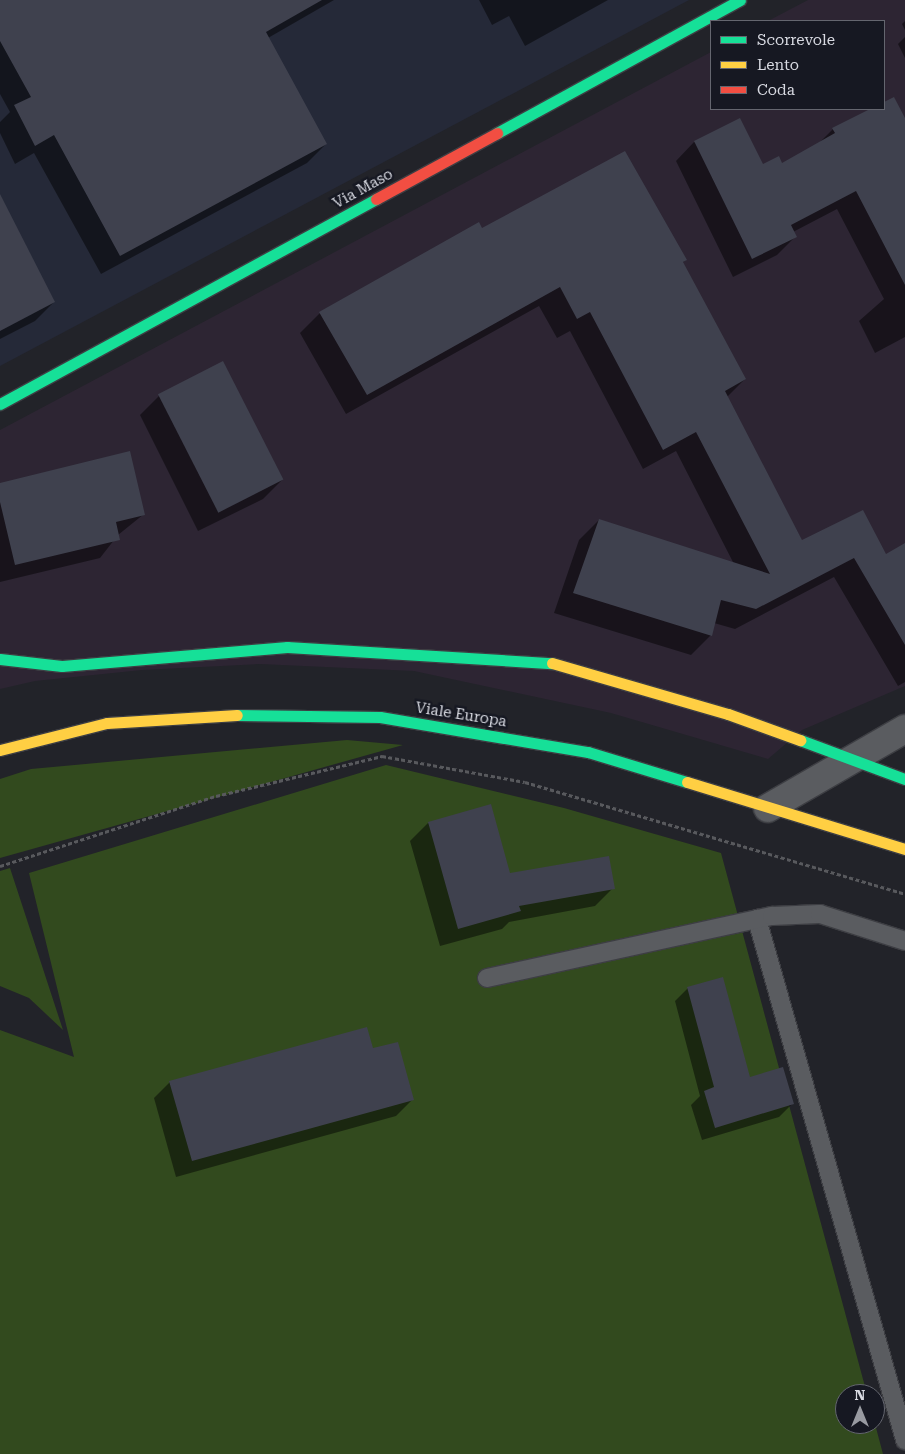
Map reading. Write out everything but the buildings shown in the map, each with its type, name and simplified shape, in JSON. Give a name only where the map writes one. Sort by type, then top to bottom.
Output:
[{"type":"street","name":"Via Maso","points":[[0,404],[740,0]]},
{"type":"street","points":[[0,659],[62,666],[287,647],[560,663],[728,714],[905,779]]},
{"type":"street","name":"Viale Europa","points":[[0,750],[107,724],[261,713],[380,717],[588,752],[905,849]]},
{"type":"street","points":[[768,808],[905,729]]},
{"type":"lane","points":[[487,978],[758,919],[820,914],[905,941]]},
{"type":"lane","points":[[758,919],[905,1440]]},
{"type":"path","points":[[0,866],[216,796],[382,756],[525,782],[905,894]]},
{"type":"shaded area","points":[[0,0],[689,0],[0,366]]},
{"type":"shaded area","points":[[808,0],[905,0],[905,686],[802,730],[768,759],[611,713],[414,671],[260,664],[142,670],[35,681],[0,689],[0,430],[710,53],[710,110],[885,110],[885,20],[770,20]]},
{"type":"green space","points":[[347,740],[403,745],[0,858],[0,779],[31,769]]},
{"type":"green space","points":[[386,765],[564,808],[721,853],[864,1384],[835,1384],[835,1434],[878,1434],[883,1454],[0,1454],[0,1030],[74,1057],[29,873]]},
{"type":"green space","points":[[10,868],[63,1030],[29,998],[0,986],[0,871]]},
{"type":"traffic: fast","points":[[497,133],[740,0]]},
{"type":"traffic: fast","points":[[0,404],[376,199]]},
{"type":"traffic: fast","points":[[0,659],[62,666],[287,647],[552,663]]},
{"type":"traffic: fast","points":[[237,715],[380,717],[588,752],[687,782]]},
{"type":"traffic: fast","points":[[800,740],[905,779]]},
{"type":"traffic: slow","points":[[552,663],[728,714],[800,740]]},
{"type":"traffic: slow","points":[[0,750],[107,723],[237,715]]},
{"type":"traffic: slow","points":[[687,782],[905,849]]},
{"type":"traffic: jam","points":[[376,199],[497,133]]}]
